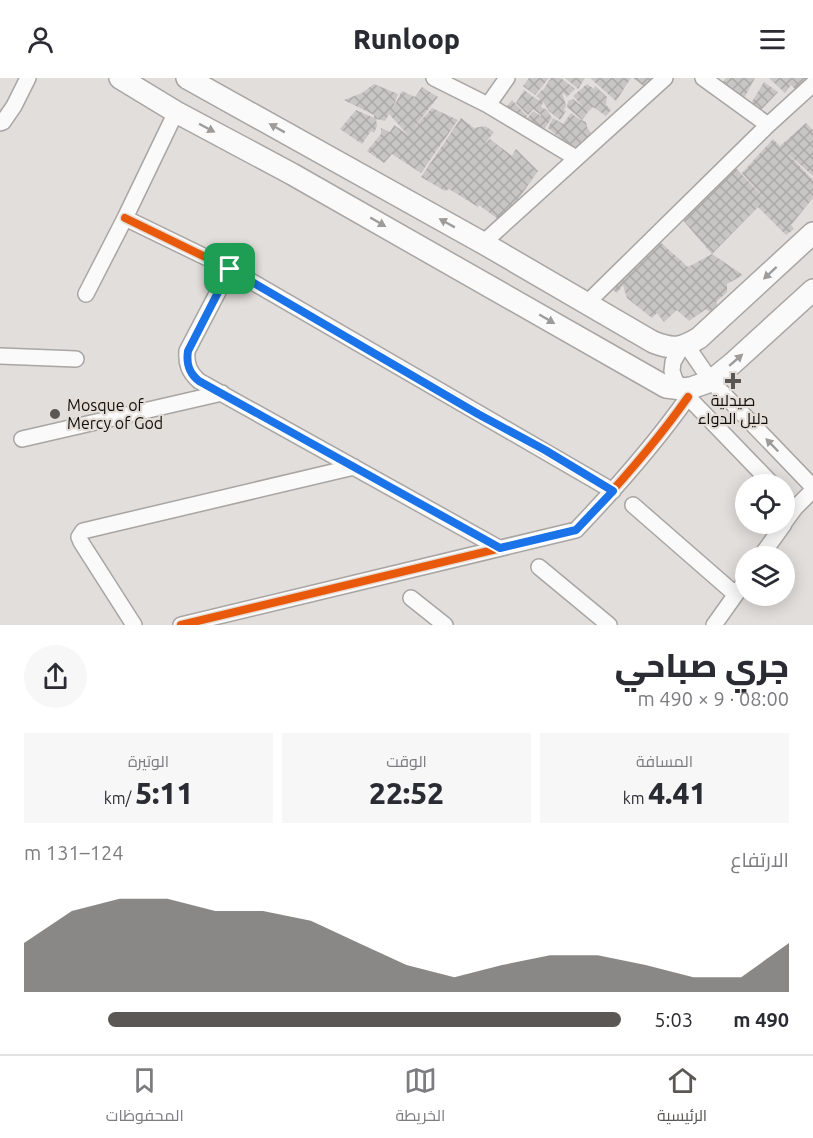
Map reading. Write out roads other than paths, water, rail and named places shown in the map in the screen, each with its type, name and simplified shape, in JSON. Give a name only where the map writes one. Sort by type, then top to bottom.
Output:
[{"type":"main road","points":[[120,78],[176,112],[292,174],[666,387],[685,393],[691,388],[711,381],[811,295]]},
{"type":"main road","points":[[187,78],[664,347],[684,347],[706,332],[813,233]]},
{"type":"street","points":[[0,123],[14,106],[28,78]]},
{"type":"street","points":[[434,78],[488,105],[576,158]]},
{"type":"street","points":[[488,105],[507,78]]},
{"type":"street","points":[[483,243],[665,78]]},
{"type":"street","points":[[703,78],[768,125]]},
{"type":"street","points":[[586,304],[768,125],[813,84]]},
{"type":"street","points":[[86,294],[176,112]]},
{"type":"street","points":[[125,218],[230,269],[613,491]]},
{"type":"street","points":[[230,269],[190,344],[187,358],[194,377],[500,548]]},
{"type":"street","points":[[762,474],[675,380],[672,371],[673,362],[684,347],[711,381],[813,488],[795,499]]},
{"type":"street","points":[[0,357],[76,359]]},
{"type":"street","points":[[22,439],[222,393]]},
{"type":"street","points":[[181,625],[576,530],[613,491],[676,415],[685,393]]},
{"type":"street","points":[[134,625],[81,542],[79,537],[83,531],[354,467]]},
{"type":"street","points":[[633,505],[735,594],[714,625]]},
{"type":"street","points":[[538,567],[609,625]]},
{"type":"street","points":[[411,598],[445,625]]},
{"type":"place","name":"صيدلية دليل الدواء","points":[[733,381]]},
{"type":"place","name":"Mosque of Mercy of God","points":[[55,414]]}]
